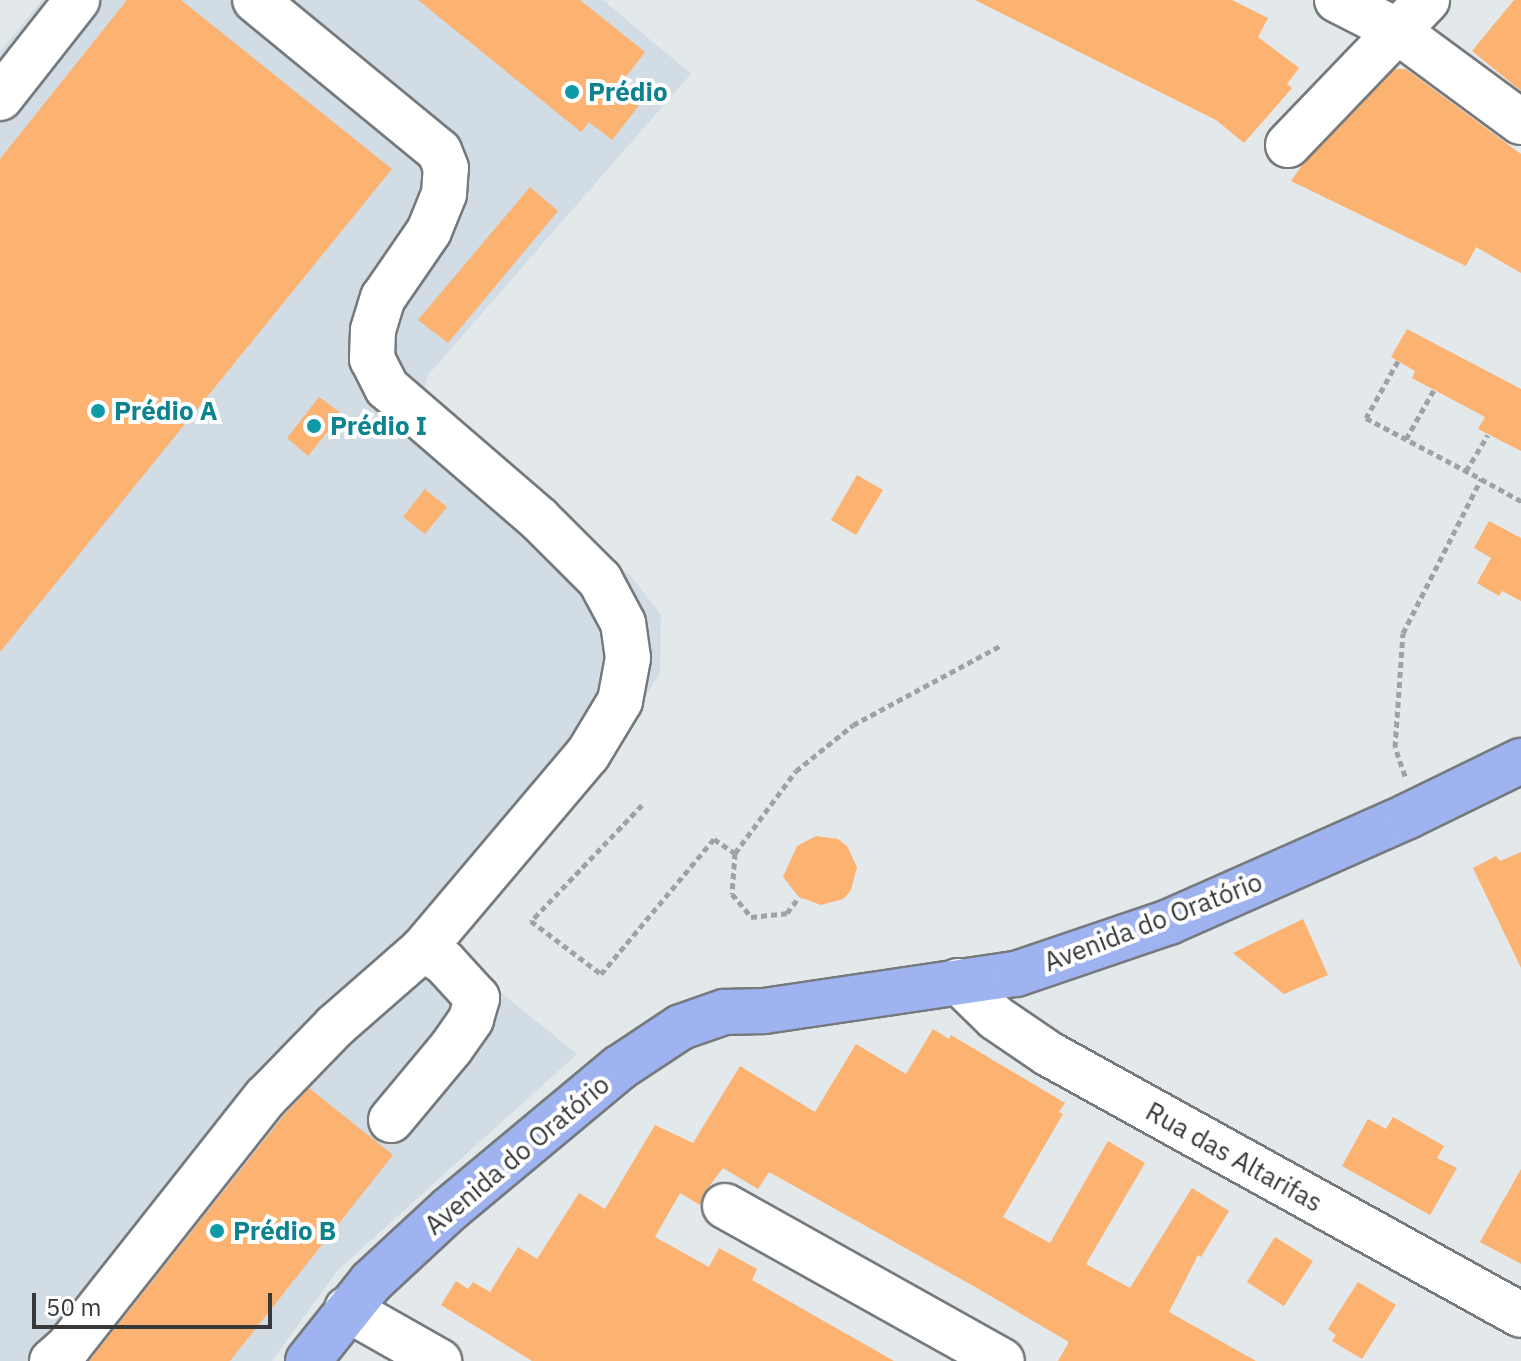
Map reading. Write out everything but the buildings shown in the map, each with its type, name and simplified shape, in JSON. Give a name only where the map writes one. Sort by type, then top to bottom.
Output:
[{"type":"main road","name":"Avenida do Oratório","points":[[340,1361],[371,1282],[451,1208],[619,1068],[681,1027],[724,1012],[764,1011],[1016,974],[1169,922],[1417,812],[1521,761]]},
{"type":"main road","name":"Avenida do Oratório","points":[[308,1361],[359,1315]]},
{"type":"street","points":[[0,98],[77,0]]},
{"type":"street","points":[[52,1361],[69,1346],[266,1097],[335,1026],[423,949],[588,754],[620,701],[628,658],[623,623],[600,580],[549,529],[387,388],[372,359],[373,330],[383,298],[434,221],[444,194],[446,168],[439,151],[255,0]]},
{"type":"street","points":[[1337,0],[1396,30],[1521,122]]},
{"type":"street","points":[[1288,145],[1427,0]]},
{"type":"street","points":[[391,1120],[471,1019],[477,998],[444,962],[423,949]]},
{"type":"street","name":"Rua das Altarifas","points":[[958,981],[996,1018],[1049,1054],[1521,1315]]},
{"type":"street","points":[[725,1206],[1002,1361]]},
{"type":"street","points":[[359,1315],[439,1361]]},
{"type":"path","points":[[1398,361],[1366,418],[1521,501]]},
{"type":"path","points":[[1406,439],[1434,390]]},
{"type":"path","points":[[1466,471],[1488,435]]},
{"type":"path","points":[[1417,812],[1395,747],[1403,633],[1481,479]]},
{"type":"path","points":[[799,897],[787,913],[751,917],[732,894],[735,853],[796,771],[853,725],[1000,646]]},
{"type":"path","points":[[642,805],[531,921],[601,974],[714,839],[735,853]]},
{"type":"shaded area","points":[[42,0],[603,0],[691,74],[428,375],[422,398],[632,577],[661,615],[660,673],[631,720],[445,948],[577,1054],[337,1271],[272,1361],[0,1361],[0,52]]},
{"type":"place","name":"Prédio","points":[[572,92]]},
{"type":"place","name":"Prédio A","points":[[98,411]]},
{"type":"place","name":"Prédio I","points":[[314,426]]},
{"type":"place","name":"Prédio B","points":[[217,1231]]}]
